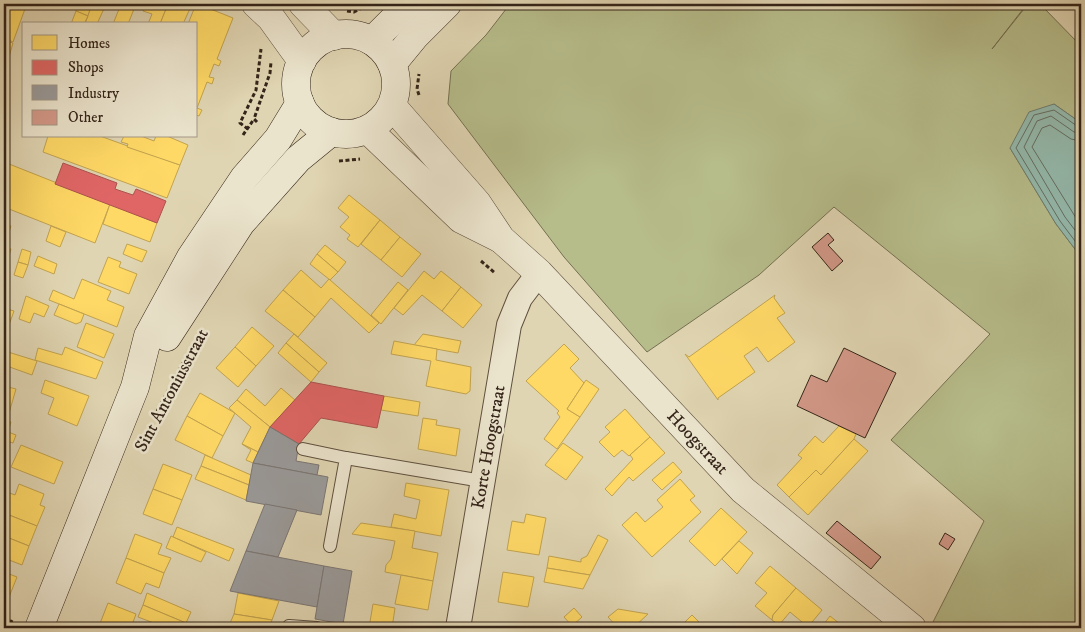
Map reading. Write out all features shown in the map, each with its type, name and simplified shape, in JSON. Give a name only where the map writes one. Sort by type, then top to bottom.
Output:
[{"type":"main road","points":[[256,4],[271,18],[302,61]]},
{"type":"main road","points":[[303,4],[334,36]]},
{"type":"main road","points":[[372,41],[409,4]]},
{"type":"main road","points":[[392,64],[415,36],[447,4]]},
{"type":"main road","points":[[348,34],[372,41],[387,55],[392,64],[397,85],[392,106],[382,120],[368,130],[344,135],[331,132],[318,126],[307,116],[300,103],[296,89],[297,74],[302,61],[310,49],[334,36],[348,34]]},
{"type":"main road","name":"Sint Antoniusstraat","points":[[39,628],[135,387],[148,336],[191,257],[244,178],[278,139],[300,103]]},
{"type":"main road","name":"Hoogstraat","points":[[392,106],[477,203],[501,238],[539,273],[743,490],[912,628]]},
{"type":"main road","name":"Hoogstraat","points":[[368,130],[461,219],[501,238]]},
{"type":"main road","name":"Sint Antoniusstraat","points":[[135,387],[241,223],[294,163],[331,132]]},
{"type":"street","name":"Korte Hoogstraat","points":[[458,628],[509,326],[520,298],[539,273]]},
{"type":"lane","points":[[303,449],[482,481]]},
{"type":"lane","points":[[330,546],[346,458]]},
{"type":"lane","points":[[288,628],[289,626],[317,628]]},
{"type":"path","points":[[339,8],[354,12],[369,4]]},
{"type":"path","points":[[247,128],[240,123],[256,90],[261,50],[257,41]]},
{"type":"path","points":[[420,69],[417,89],[420,97]]},
{"type":"path","name":"Sint Antoniusstraat","points":[[150,425],[187,355]]},
{"type":"green space","points":[[510,4],[1027,4],[992,49],[1028,4],[1040,4],[1081,46],[1081,123],[1054,104],[1010,148],[1056,224],[1081,257],[1081,628],[930,628],[984,521],[891,440],[990,334],[834,207],[759,275],[647,352],[564,257],[448,104],[451,71],[486,35]]},
{"type":"water","points":[[1054,104],[1081,123],[1081,257],[1056,224],[1010,148],[1029,112]]},
{"type":"building: Homes","points":[[12,4],[26,6],[13,42],[4,38],[4,28]]},
{"type":"building: Homes","points":[[79,4],[92,4],[88,16],[76,11]]},
{"type":"building: Homes","points":[[92,4],[106,4],[98,22],[86,22]]},
{"type":"building: Homes","points":[[121,4],[136,4],[129,22],[114,22]]},
{"type":"building: Homes","points":[[146,4],[168,4],[161,22],[149,22],[152,14],[143,11]]},
{"type":"building: Homes","points":[[168,4],[192,4],[184,22],[161,22]]},
{"type":"building: Homes","points":[[196,4],[204,4],[203,6],[233,18],[217,59],[221,61],[219,66],[214,64],[209,77],[214,78],[212,84],[207,82],[198,105],[198,22],[189,22]]},
{"type":"building: Homes","points":[[76,11],[88,16],[85,22],[72,22]]},
{"type":"building: Homes","points":[[4,40],[13,43],[6,67],[4,67]]},
{"type":"building: Homes","points":[[198,108],[202,110],[198,116]]},
{"type":"building: Homes","points":[[47,138],[106,138],[180,165],[167,198],[43,152]]},
{"type":"building: Homes","points":[[123,138],[146,138],[154,141],[155,138],[172,138],[188,145],[180,165],[127,147],[128,144],[121,142]]},
{"type":"building: Homes","points":[[4,162],[110,204],[95,243],[4,207]]},
{"type":"building: Homes","points":[[349,195],[380,220],[358,247],[347,239],[350,235],[340,227],[349,217],[338,208]]},
{"type":"building: Homes","points":[[110,204],[157,223],[150,242],[103,224]]},
{"type":"building: Homes","points":[[380,220],[400,237],[381,260],[361,244]]},
{"type":"building: Homes","points":[[4,223],[11,226],[4,247]]},
{"type":"building: Homes","points":[[51,226],[66,232],[60,247],[46,241]]},
{"type":"building: Homes","points":[[400,237],[421,254],[402,277],[381,260]]},
{"type":"building: Homes","points":[[127,244],[147,251],[142,262],[123,254]]},
{"type":"building: Homes","points":[[325,245],[346,262],[338,272],[317,254]]},
{"type":"building: Homes","points":[[4,247],[11,249],[8,259],[4,258]]},
{"type":"building: Homes","points":[[22,249],[31,252],[28,265],[18,262]]},
{"type":"building: Homes","points":[[317,254],[338,272],[330,280],[310,264]]},
{"type":"building: Homes","points":[[38,256],[57,264],[54,274],[34,266]]},
{"type":"building: Homes","points":[[108,257],[121,262],[119,267],[137,274],[129,294],[98,282]]},
{"type":"building: Homes","points":[[18,262],[28,265],[23,278],[14,275]]},
{"type":"building: Homes","points":[[301,270],[321,288],[329,279],[379,323],[369,333],[331,298],[315,317],[283,290]]},
{"type":"building: Homes","points":[[424,271],[434,279],[441,271],[461,287],[442,311],[422,295],[403,315],[394,308]]},
{"type":"building: Homes","points":[[82,279],[111,291],[107,300],[124,307],[117,327],[49,300],[53,290],[74,299]]},
{"type":"building: Homes","points":[[398,282],[408,290],[381,324],[371,315]]},
{"type":"building: Homes","points":[[461,287],[482,305],[463,328],[442,311]]},
{"type":"building: Homes","points":[[283,290],[315,317],[298,337],[265,311]]},
{"type":"building: Homes","points":[[775,295],[774,298],[785,313],[777,318],[795,342],[768,362],[757,347],[744,356],[755,372],[718,398],[718,400],[685,354],[689,357]]},
{"type":"building: Homes","points":[[26,296],[49,306],[44,317],[34,313],[30,323],[19,319]]},
{"type":"building: Homes","points":[[59,304],[84,314],[81,322],[76,324],[54,315]]},
{"type":"building: Homes","points":[[4,308],[14,311],[9,325],[4,323]]},
{"type":"building: Homes","points":[[4,323],[9,325],[6,338],[4,337]]},
{"type":"building: Homes","points":[[86,323],[114,334],[104,358],[77,347]]},
{"type":"building: Homes","points":[[252,327],[274,346],[256,366],[235,347]]},
{"type":"building: Homes","points":[[294,334],[327,363],[319,372],[286,343]]},
{"type":"building: Homes","points":[[423,334],[461,341],[458,353],[414,345]]},
{"type":"building: Homes","points":[[394,341],[437,349],[436,360],[471,367],[470,391],[466,394],[426,386],[431,361],[391,354]]},
{"type":"building: Homes","points":[[286,343],[319,372],[311,382],[278,353]]},
{"type":"building: Homes","points":[[564,344],[579,359],[570,368],[584,383],[567,409],[580,417],[557,449],[544,439],[560,417],[557,413],[559,411],[526,381]]},
{"type":"building: Homes","points":[[65,347],[103,362],[96,379],[35,360],[38,348],[62,355]]},
{"type":"building: Homes","points":[[235,347],[256,366],[238,387],[216,368]]},
{"type":"building: Homes","points":[[8,352],[37,361],[32,375],[4,365]]},
{"type":"building: Homes","points":[[45,380],[89,396],[77,426],[48,414],[54,398],[41,393]]},
{"type":"building: Homes","points":[[586,380],[599,389],[580,417],[567,409]]},
{"type":"building: Homes","points":[[4,386],[16,389],[7,420],[4,419]]},
{"type":"building: Homes","points":[[281,388],[295,400],[270,427],[237,400],[246,389],[265,406]]},
{"type":"building: Homes","points":[[200,393],[235,413],[223,436],[187,416]]},
{"type":"building: Homes","points":[[384,396],[420,402],[418,416],[381,410]]},
{"type":"building: Homes","points":[[237,400],[270,427],[258,452],[242,444],[251,427],[229,408]]},
{"type":"building: Homes","points":[[625,409],[650,437],[629,456],[622,450],[614,457],[599,442],[610,432],[605,427]]},
{"type":"building: Homes","points":[[187,416],[223,436],[212,458],[175,440]]},
{"type":"building: Homes","points":[[423,418],[437,420],[436,425],[460,429],[456,456],[418,449]]},
{"type":"building: Homes","points":[[4,419],[11,422],[8,432],[16,435],[13,443],[4,440]]},
{"type":"building: Homes","points":[[839,426],[856,434],[854,439],[821,475],[816,470],[789,497],[777,485],[802,458],[798,455],[815,436],[823,443]]},
{"type":"building: Homes","points":[[650,437],[665,453],[633,481],[629,477],[612,496],[605,489],[633,459],[630,455]]},
{"type":"building: Homes","points":[[854,439],[868,451],[808,515],[789,497],[816,470],[821,475]]},
{"type":"building: Homes","points":[[563,443],[583,457],[566,480],[545,465]]},
{"type":"building: Homes","points":[[242,444],[258,452],[253,463],[246,460],[251,450]]},
{"type":"building: Homes","points":[[21,445],[63,462],[54,484],[11,467]]},
{"type":"building: Homes","points":[[205,455],[251,475],[249,485],[201,466]]},
{"type":"building: Homes","points":[[673,462],[682,472],[662,490],[652,480]]},
{"type":"building: Homes","points":[[163,464],[192,475],[182,500],[153,489]]},
{"type":"building: Homes","points":[[201,466],[249,485],[246,500],[195,479]]},
{"type":"building: Homes","points":[[680,479],[695,496],[690,500],[701,512],[652,557],[622,525],[636,512],[645,522],[663,507],[657,500]]},
{"type":"building: Homes","points":[[406,483],[449,490],[441,536],[391,527],[394,514],[416,519],[420,500],[404,496]]},
{"type":"building: Homes","points":[[19,484],[44,494],[40,505],[45,507],[37,526],[4,513],[4,491],[15,495]]},
{"type":"building: Homes","points":[[153,489],[182,500],[172,525],[143,514]]},
{"type":"building: Homes","points":[[721,508],[747,532],[715,566],[689,541]]},
{"type":"building: Homes","points":[[526,514],[546,518],[539,555],[507,550],[512,521],[524,523]]},
{"type":"building: Homes","points":[[9,515],[37,526],[29,546],[4,536],[4,524],[6,525]]},
{"type":"building: Homes","points":[[361,523],[415,531],[412,548],[438,553],[433,581],[385,572],[386,565],[391,559],[395,541],[352,534]]},
{"type":"building: Homes","points":[[177,527],[234,549],[229,561],[173,537]]},
{"type":"building: Homes","points":[[135,534],[162,544],[158,554],[171,558],[164,573],[126,558]]},
{"type":"building: Homes","points":[[598,535],[608,540],[590,575],[547,568],[549,556],[581,562],[581,559],[587,556]]},
{"type":"building: Homes","points":[[4,536],[29,546],[22,565],[4,558]]},
{"type":"building: Homes","points":[[171,536],[206,552],[201,562],[166,548]]},
{"type":"building: Homes","points":[[739,541],[753,553],[737,574],[722,559]]},
{"type":"building: Homes","points":[[126,558],[164,573],[159,588],[146,583],[141,594],[116,583]]},
{"type":"building: Homes","points":[[770,566],[796,588],[773,615],[772,620],[755,606],[767,593],[755,583]]},
{"type":"building: Homes","points":[[547,568],[590,575],[583,589],[544,582]]},
{"type":"building: Homes","points":[[4,572],[17,577],[9,597],[4,595]]},
{"type":"building: Homes","points":[[503,572],[534,577],[528,607],[498,602]]},
{"type":"building: Homes","points":[[401,575],[433,581],[428,610],[395,604]]},
{"type":"building: Homes","points":[[796,588],[822,610],[808,627],[790,612],[779,625],[772,620],[773,615]]},
{"type":"building: Homes","points":[[147,593],[191,612],[186,623],[143,605]]},
{"type":"building: Homes","points":[[238,593],[279,601],[272,620],[234,614]]},
{"type":"building: Homes","points":[[108,603],[136,614],[132,625],[140,628],[104,628],[99,626]]},
{"type":"building: Homes","points":[[373,604],[395,608],[392,628],[369,628]]},
{"type":"building: Homes","points":[[143,605],[186,623],[184,628],[167,628],[138,617]]},
{"type":"building: Homes","points":[[574,608],[582,617],[572,626],[564,617]]},
{"type":"building: Homes","points":[[618,609],[648,614],[633,628],[618,628],[608,617]]},
{"type":"building: Homes","points":[[234,614],[272,620],[269,628],[228,628]]},
{"type":"building: Homes","points":[[692,615],[701,624],[697,628],[686,628],[683,624]]},
{"type":"building: Homes","points":[[830,616],[845,628],[821,628]]},
{"type":"building: Shops","points":[[63,163],[117,183],[115,189],[133,195],[136,189],[166,201],[157,223],[55,184]]},
{"type":"building: Shops","points":[[311,382],[384,396],[377,428],[321,418],[299,444],[270,427]]},
{"type":"building: Industry","points":[[270,427],[299,444],[296,461],[319,465],[317,475],[253,463]]},
{"type":"building: Industry","points":[[253,463],[328,477],[321,515],[246,501]]},
{"type":"building: Industry","points":[[265,504],[297,510],[278,557],[246,551]]},
{"type":"building: Industry","points":[[246,551],[324,566],[317,607],[230,591]]},
{"type":"building: Industry","points":[[324,566],[352,571],[343,624],[315,619]]},
{"type":"building: Other","points":[[828,233],[834,240],[828,245],[843,261],[832,271],[812,247]]},
{"type":"building: Other","points":[[844,348],[896,373],[865,438],[797,406],[811,375],[827,382]]},
{"type":"building: Other","points":[[837,521],[881,557],[871,569],[826,533]]},
{"type":"building: Other","points":[[945,533],[955,539],[948,550],[939,544]]}]
